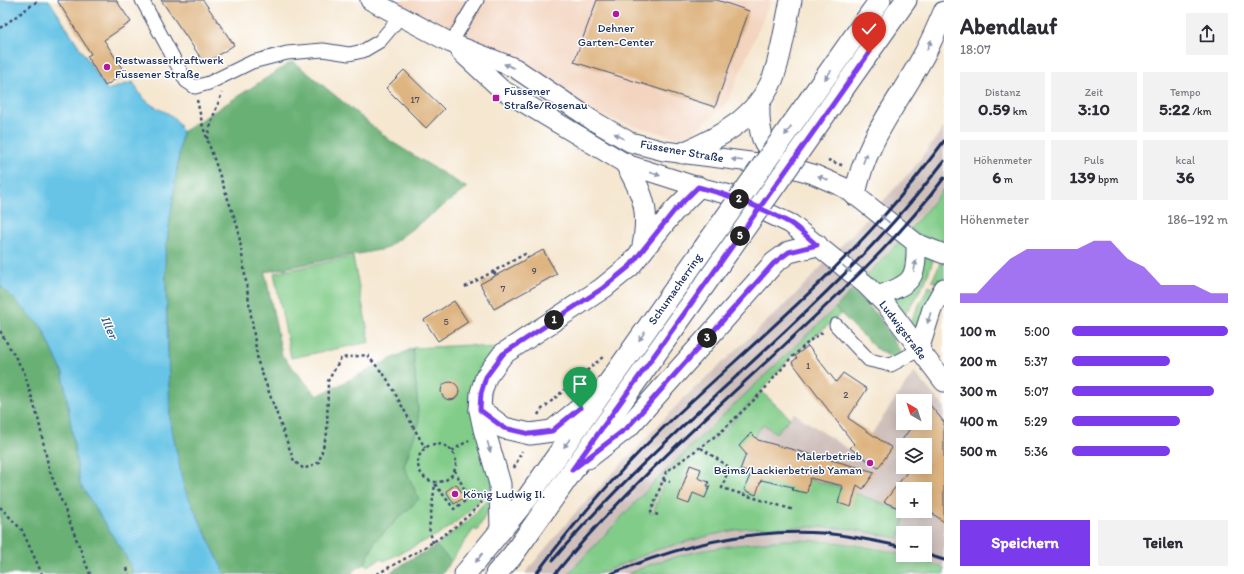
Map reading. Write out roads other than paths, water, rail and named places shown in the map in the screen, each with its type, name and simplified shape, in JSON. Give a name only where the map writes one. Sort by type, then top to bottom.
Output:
[{"type":"main road","points":[[683,153],[715,139],[743,119],[759,103],[773,78],[791,0]]},
{"type":"main road","name":"Schumacherring","points":[[465,574],[528,497],[609,385],[880,0]]},
{"type":"main road","name":"Schumacherring","points":[[496,574],[512,556],[906,0]]},
{"type":"main road","points":[[855,195],[859,176],[869,148],[924,54],[944,12]]},
{"type":"main road","points":[[759,103],[758,124],[764,144],[774,156],[789,167]]},
{"type":"main road","points":[[626,164],[640,189],[645,207],[646,231],[642,252]]},
{"type":"main road","points":[[496,536],[500,484],[480,410],[481,393],[486,377],[503,354],[603,288],[630,266],[674,211],[698,187]]},
{"type":"main road","points":[[572,470],[628,427],[774,263],[789,252],[817,245]]},
{"type":"main road","points":[[480,410],[504,428],[530,434],[552,431],[609,385]]},
{"type":"street","points":[[142,0],[186,81],[194,87],[209,83],[252,62],[287,53],[323,50],[349,54],[363,51],[380,41],[401,16]]},
{"type":"street","name":"Füssener Straße","points":[[370,0],[451,43],[514,68],[592,120],[630,142],[664,151],[789,167],[828,180],[855,195],[916,243],[944,254]]},
{"type":"street","points":[[451,43],[477,0]]},
{"type":"street","name":"Füssener Straße","points":[[451,43],[501,88],[626,164],[698,187],[730,195],[791,224],[878,296]]},
{"type":"street","points":[[878,296],[900,288],[912,278],[917,265],[916,243]]},
{"type":"street","points":[[836,325],[869,360],[891,365],[920,350],[932,309],[944,288]]},
{"type":"street","name":"Ludwigstraße","points":[[878,296],[902,325],[944,382]]},
{"type":"water","name":"Iller","points":[[0,0],[49,0],[107,90],[133,82],[139,93],[146,100],[153,106],[168,113],[176,120],[182,132],[165,255],[170,420],[184,488],[225,574],[134,574],[128,560],[80,484],[63,373],[42,327],[0,285]]},
{"type":"railway","points":[[536,574],[565,536],[629,463],[689,403],[821,282],[881,219],[944,141]]},
{"type":"railway","points":[[553,560],[600,508],[649,458],[802,315],[852,266],[900,215],[944,161]]},
{"type":"railway","points":[[555,574],[584,540],[647,474],[864,269],[914,216],[944,178]]},
{"type":"railway","points":[[611,574],[688,547],[741,536],[768,533],[822,533],[862,538],[896,545]]},
{"type":"railway","points":[[932,556],[944,560]]},
{"type":"place","name":"Dehner Garten-Center","points":[[616,14]]},
{"type":"place","name":"Restwasserkraftwerk Füssener Straße","points":[[107,67]]},
{"type":"place","name":"Füssener Straße/Rosenau","points":[[496,98]]},
{"type":"place","name":"Malerbetrieb Beims/Lackierbetrieb Yaman","points":[[870,463]]},
{"type":"place","name":"König Ludwig II.","points":[[455,494]]}]
